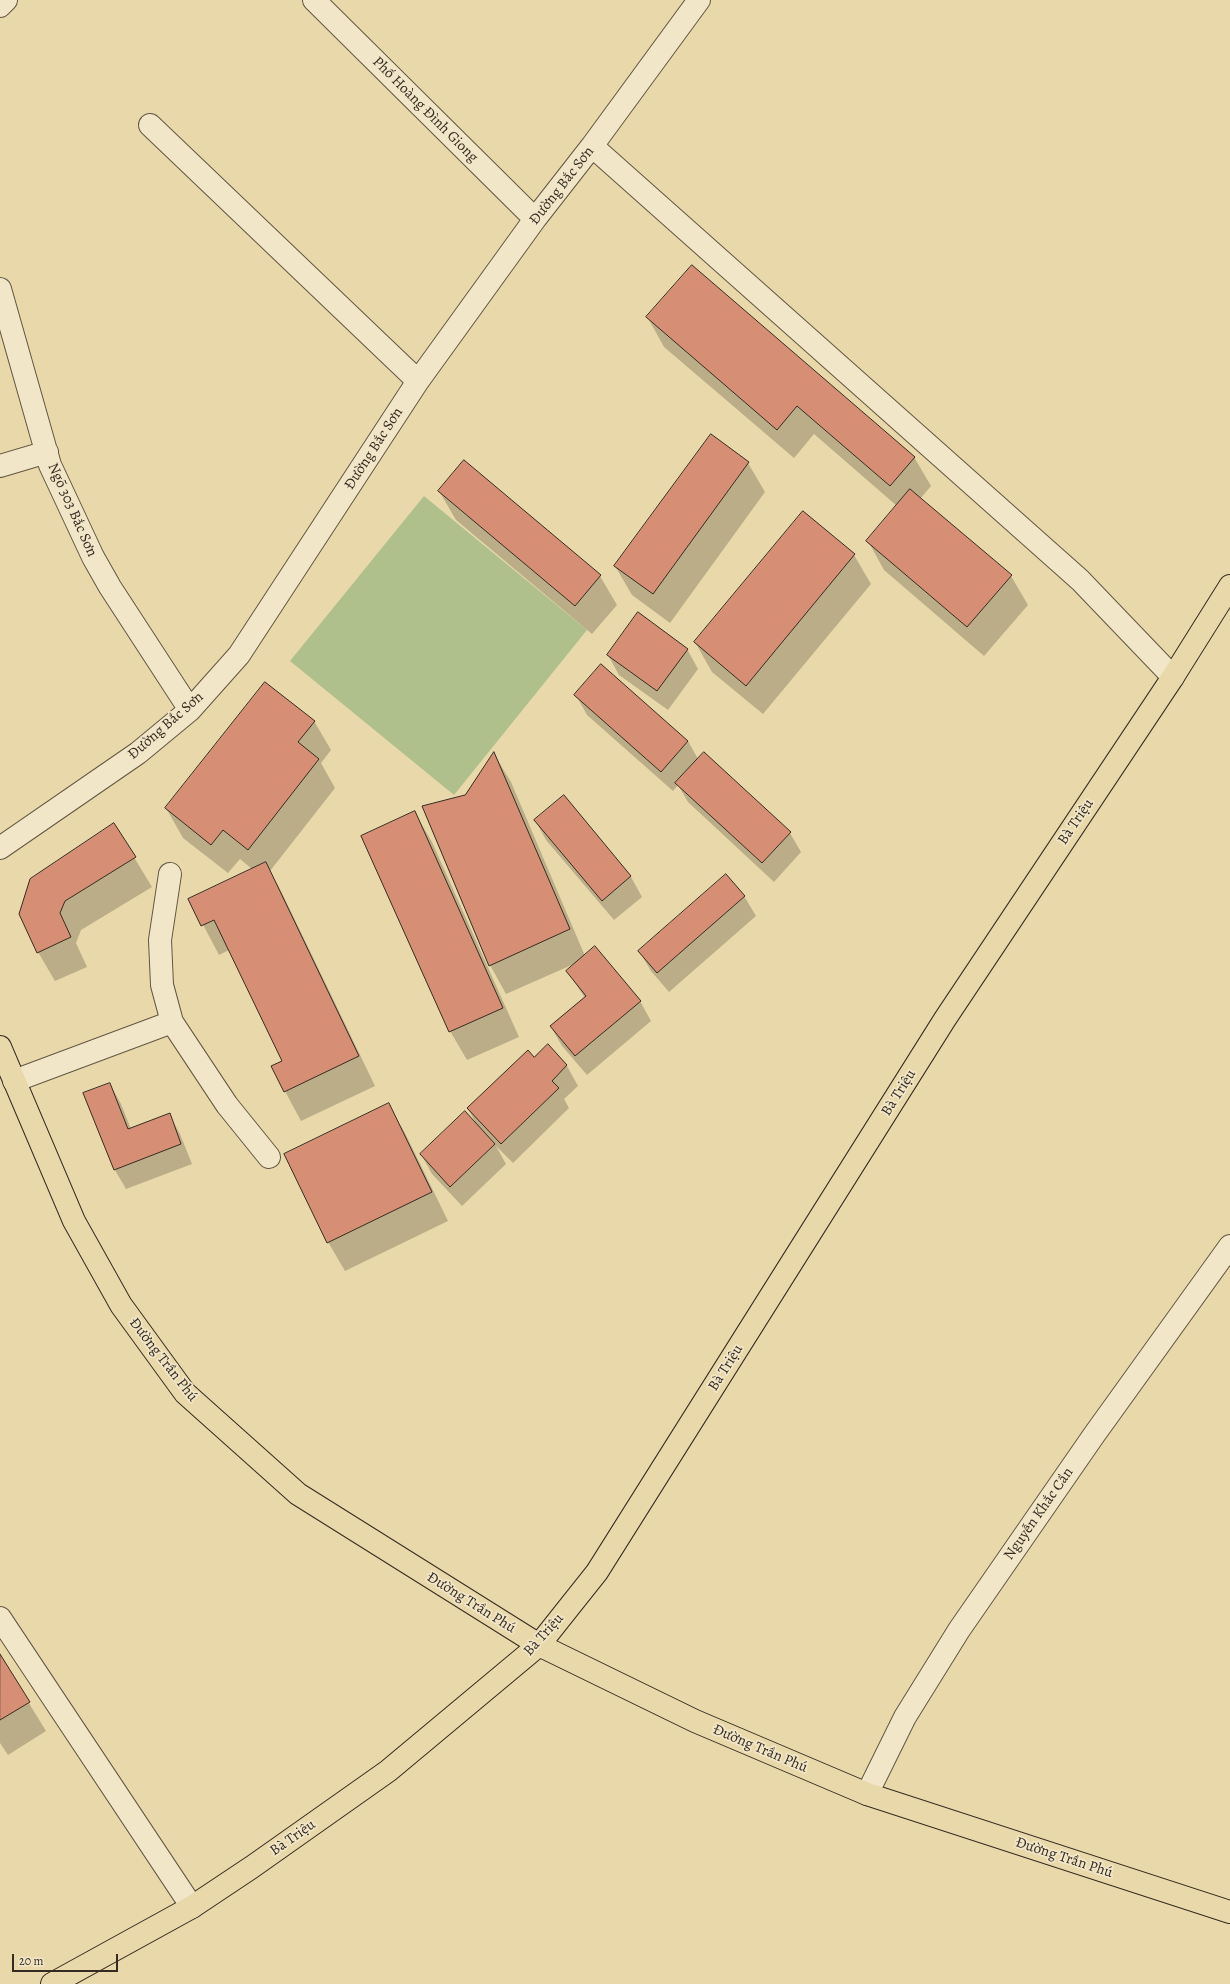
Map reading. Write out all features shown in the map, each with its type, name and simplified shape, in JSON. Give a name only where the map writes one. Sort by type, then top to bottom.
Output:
[{"type":"main road","name":"Bà Triệu","points":[[52,1984],[192,1907],[252,1867],[388,1772],[539,1645],[597,1572],[945,1019],[1173,677],[1230,586]]},
{"type":"main road","name":"Đường Trần Phú","points":[[0,1047],[74,1221],[121,1305],[185,1393],[298,1494],[539,1645],[695,1722],[867,1794],[1230,1912]]},
{"type":"street","points":[[0,6],[6,0]]},
{"type":"street","name":"Phố Hoàng Đình Giong","points":[[314,0],[535,219]]},
{"type":"street","name":"Đường Bắc Sơn","points":[[0,848],[138,753],[190,710],[239,655],[418,381],[535,219],[592,146],[699,0]]},
{"type":"street","points":[[150,125],[418,381]]},
{"type":"street","points":[[592,146],[1080,580],[1173,677]]},
{"type":"street","name":"Ngõ 303 Bắc Sơn","points":[[0,289],[50,465],[93,557],[110,588],[190,710]]},
{"type":"street","points":[[0,466],[47,452]]},
{"type":"street","points":[[170,874],[160,940],[162,985],[172,1022],[227,1105],[269,1157]]},
{"type":"street","points":[[14,1082],[172,1022]]},
{"type":"street","name":"Nguyễn Khắc Cần","points":[[867,1794],[905,1717],[959,1630],[1094,1435],[1230,1246]]},
{"type":"street","points":[[0,1618],[192,1907]]},
{"type":"green space","points":[[424,496],[587,630],[454,795],[290,661]]},
{"type":"building","points":[[692,265],[915,457],[890,486],[797,406],[777,430],[646,317]]},
{"type":"building","points":[[711,434],[749,462],[653,594],[614,566]]},
{"type":"building","points":[[464,460],[601,575],[575,606],[438,491]]},
{"type":"building","points":[[910,489],[1012,575],[967,627],[866,541]]},
{"type":"building","points":[[803,511],[855,554],[746,686],[694,642]]},
{"type":"building","points":[[638,612],[688,649],[657,691],[607,655]]},
{"type":"building","points":[[601,664],[688,741],[661,772],[574,695]]},
{"type":"building","points":[[265,682],[315,721],[298,742],[319,759],[248,850],[223,830],[211,845],[165,808]]},
{"type":"building","points":[[494,752],[570,929],[489,966],[422,806],[465,795]]},
{"type":"building","points":[[704,752],[791,832],[762,863],[675,783]]},
{"type":"building","points":[[564,795],[631,876],[602,901],[534,820]]},
{"type":"building","points":[[415,811],[503,1008],[449,1032],[361,836]]},
{"type":"building","points":[[114,823],[136,857],[65,901],[60,913],[71,937],[37,953],[19,914],[30,879]]},
{"type":"building","points":[[266,862],[359,1056],[284,1092],[271,1066],[282,1061],[214,920],[201,926],[188,899]]},
{"type":"building","points":[[726,874],[745,896],[657,973],[638,951]]},
{"type":"building","points":[[595,946],[641,1001],[575,1056],[550,1026],[586,996],[566,971]]},
{"type":"building","points":[[548,1044],[567,1065],[552,1081],[559,1088],[501,1144],[467,1108],[528,1050],[534,1057]]},
{"type":"building","points":[[110,1083],[128,1129],[170,1113],[181,1144],[114,1170],[83,1093]]},
{"type":"building","points":[[389,1103],[432,1192],[327,1243],[284,1154]]},
{"type":"building","points":[[465,1111],[495,1144],[450,1187],[420,1154]]},
{"type":"building","points":[[0,1654],[30,1702],[0,1720]]}]
